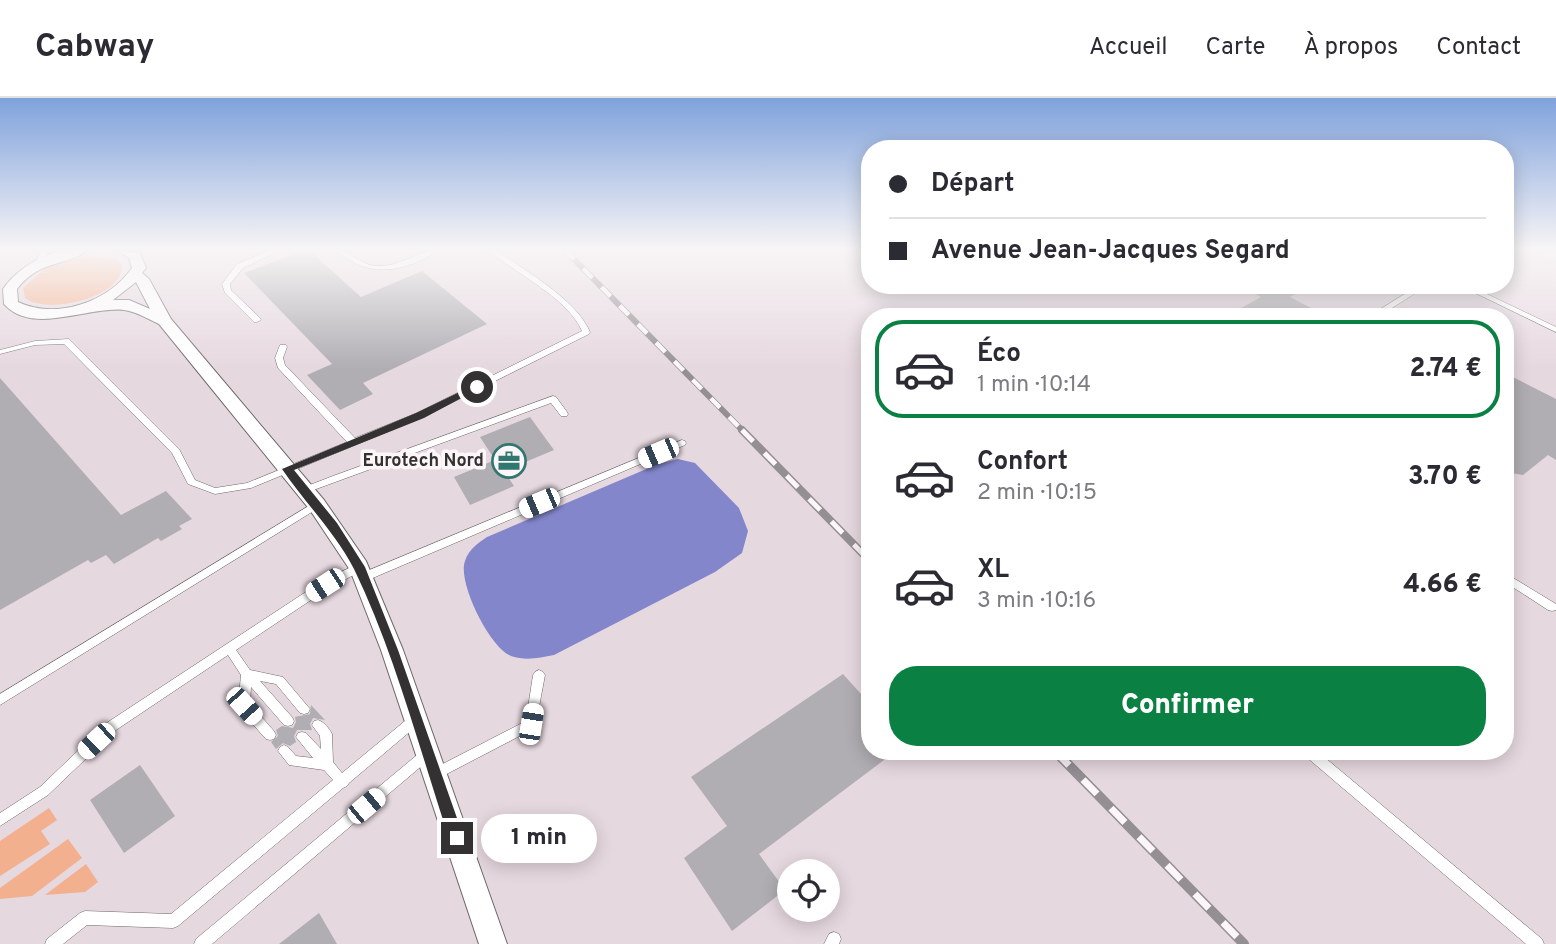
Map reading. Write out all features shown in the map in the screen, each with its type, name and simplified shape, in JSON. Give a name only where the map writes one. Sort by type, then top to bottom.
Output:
[{"type":"street","points":[[0,316],[57,312],[88,305],[121,289]]},
{"type":"street","points":[[148,289],[164,321],[311,498],[361,572],[416,720],[493,944]]},
{"type":"street","points":[[5,293],[11,304],[30,313]]},
{"type":"street","points":[[88,305],[129,305],[164,321]]},
{"type":"lane","points":[[228,289],[257,320]]},
{"type":"lane","points":[[0,352],[35,344],[69,343],[176,451],[191,482],[197,487],[215,491],[248,486],[420,415],[586,332],[585,325],[543,289]]},
{"type":"lane","points":[[1387,308],[1410,294]]},
{"type":"lane","points":[[1480,294],[1510,308]]},
{"type":"lane","points":[[1514,310],[1556,330]]},
{"type":"lane","points":[[283,347],[279,359],[281,366],[353,442]]},
{"type":"lane","points":[[0,700],[142,613],[311,498],[382,459],[468,432],[553,399],[564,414]]},
{"type":"lane","points":[[0,820],[44,791],[112,726],[325,585],[682,443]]},
{"type":"lane","points":[[1514,583],[1552,607]]},
{"type":"lane","points":[[229,648],[247,674],[288,721]]},
{"type":"lane","points":[[247,674],[279,680],[304,709]]},
{"type":"lane","points":[[247,674],[244,706],[270,735]]},
{"type":"lane","points":[[201,944],[431,764],[531,724],[539,675]]},
{"type":"lane","points":[[52,944],[85,918],[173,920],[416,720]]},
{"type":"lane","points":[[318,725],[326,734],[327,765]]},
{"type":"lane","points":[[302,737],[342,782]]},
{"type":"lane","points":[[284,751],[293,761],[327,765]]},
{"type":"lane","points":[[1319,760],[1537,944]]},
{"type":"shaded area","points":[[0,289],[861,289],[861,294],[1514,294],[1514,289],[1556,289],[1556,944],[0,944]]},
{"type":"shaded area","points":[[23,289],[105,289],[66,304],[36,303],[25,298]]},
{"type":"shaded area","points":[[49,808],[57,820],[41,831],[50,844],[0,876],[0,841]]},
{"type":"shaded area","points":[[68,839],[82,858],[32,896],[0,899],[0,888]]},
{"type":"shaded area","points":[[86,864],[98,882],[85,892],[45,895]]},
{"type":"water","points":[[678,459],[695,463],[739,508],[748,531],[742,553],[715,572],[554,655],[522,658],[511,656],[503,650],[485,628],[466,584],[465,561],[471,550],[487,537],[658,464]]},
{"type":"building","points":[[260,289],[353,289],[361,297],[379,289],[445,289],[487,324],[363,383],[373,394],[340,410],[307,375],[332,364]]},
{"type":"building","points":[[1255,294],[1296,294],[1290,297],[1311,308],[1241,308],[1261,297]]},
{"type":"building","points":[[0,378],[121,515],[166,491],[192,519],[179,526],[182,529],[161,541],[158,538],[114,564],[106,555],[91,563],[88,560],[0,610]]},
{"type":"building","points":[[1514,378],[1556,399],[1556,460],[1548,455],[1523,475],[1514,474]]},
{"type":"building","name":"Eurotech Nord","points":[[530,417],[554,450],[504,471],[514,486],[470,505],[454,477],[495,460],[480,437]]},
{"type":"building","points":[[843,674],[861,694],[861,760],[884,760],[759,854],[777,879],[777,896],[732,931],[684,858],[727,826],[691,777]]},
{"type":"building","points":[[311,705],[325,720],[313,718],[310,724],[312,730],[297,730],[294,736],[296,742],[290,746],[283,743],[276,749],[271,742],[278,736],[276,730],[282,726],[293,728],[295,717],[310,714]]},
{"type":"building","points":[[140,765],[175,816],[124,853],[90,800]]},
{"type":"building","points":[[319,913],[337,944],[279,944]]},
{"type":"railway","points":[[604,289],[744,432]]},
{"type":"railway","points":[[742,430],[861,552]]},
{"type":"railway","points":[[1064,760],[1244,944]]},
{"type":"place","name":"Eurotech Nord","points":[[509,461]]},
{"type":"route","points":[[457,838],[392,650],[359,567],[333,526],[287,469],[420,415],[477,387]]}]
